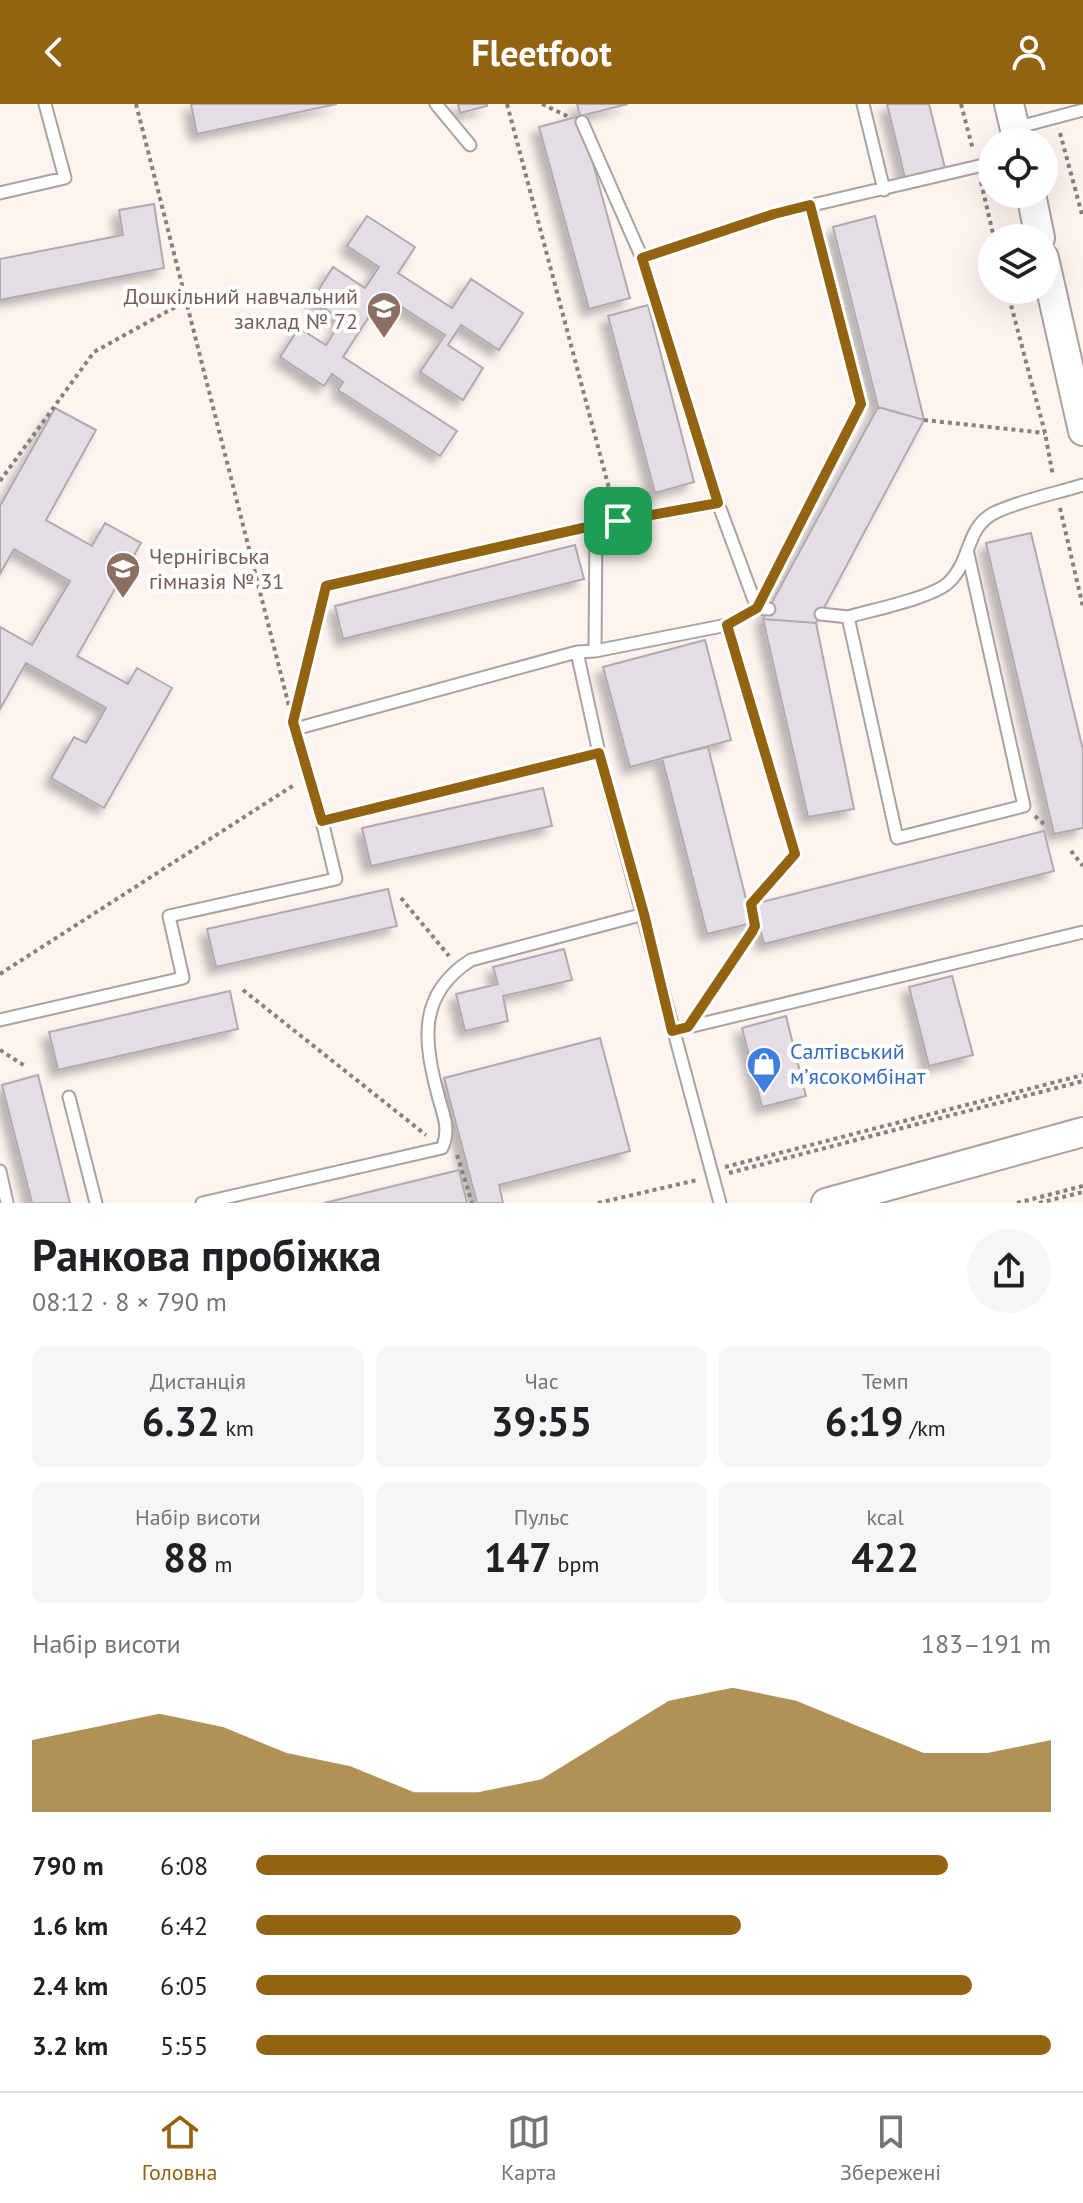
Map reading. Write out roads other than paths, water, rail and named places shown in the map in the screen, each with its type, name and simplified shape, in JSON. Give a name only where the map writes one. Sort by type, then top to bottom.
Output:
[{"type":"street","points":[[1054,304],[1083,431]]},
{"type":"street","points":[[826,1203],[1083,1132]]},
{"type":"lane","points":[[0,193],[65,178],[45,104]]},
{"type":"lane","points":[[436,104],[470,145]]},
{"type":"lane","points":[[863,104],[884,190]]},
{"type":"lane","points":[[1014,125],[1083,110]]},
{"type":"lane","points":[[577,120],[642,258],[718,503],[763,608]]},
{"type":"lane","points":[[642,258],[774,214],[978,167]]},
{"type":"lane","points":[[0,1020],[183,978],[169,916],[336,879],[295,729],[577,652],[727,625],[763,608],[861,404],[810,205]]},
{"type":"lane","points":[[821,614],[848,617],[924,595],[946,585],[968,554],[972,535],[994,513],[1083,485]]},
{"type":"lane","points":[[326,586],[596,525],[718,503]]},
{"type":"lane","points":[[595,651],[596,525]]},
{"type":"lane","points":[[848,617],[897,838],[1024,806],[968,554]]},
{"type":"lane","points":[[727,625],[795,854]]},
{"type":"lane","points":[[577,652],[599,753],[720,1203]]},
{"type":"lane","points":[[322,821],[599,753]]},
{"type":"lane","points":[[202,1203],[442,1148],[447,1138],[447,1125],[427,1042],[429,1021],[440,985],[471,960],[644,914]]},
{"type":"lane","points":[[672,1031],[1083,932]]},
{"type":"lane","points":[[69,1097],[96,1203]]},
{"type":"lane","points":[[0,1171],[7,1203]]},
{"type":"place","name":"Дошкільний навчальний заклад № 72","points":[[384,340]]},
{"type":"place","name":"Чернігівська гімназія № 31","points":[[123,600]]},
{"type":"place","name":"Салтівський мʼясокомбінат","points":[[764,1095]]}]
